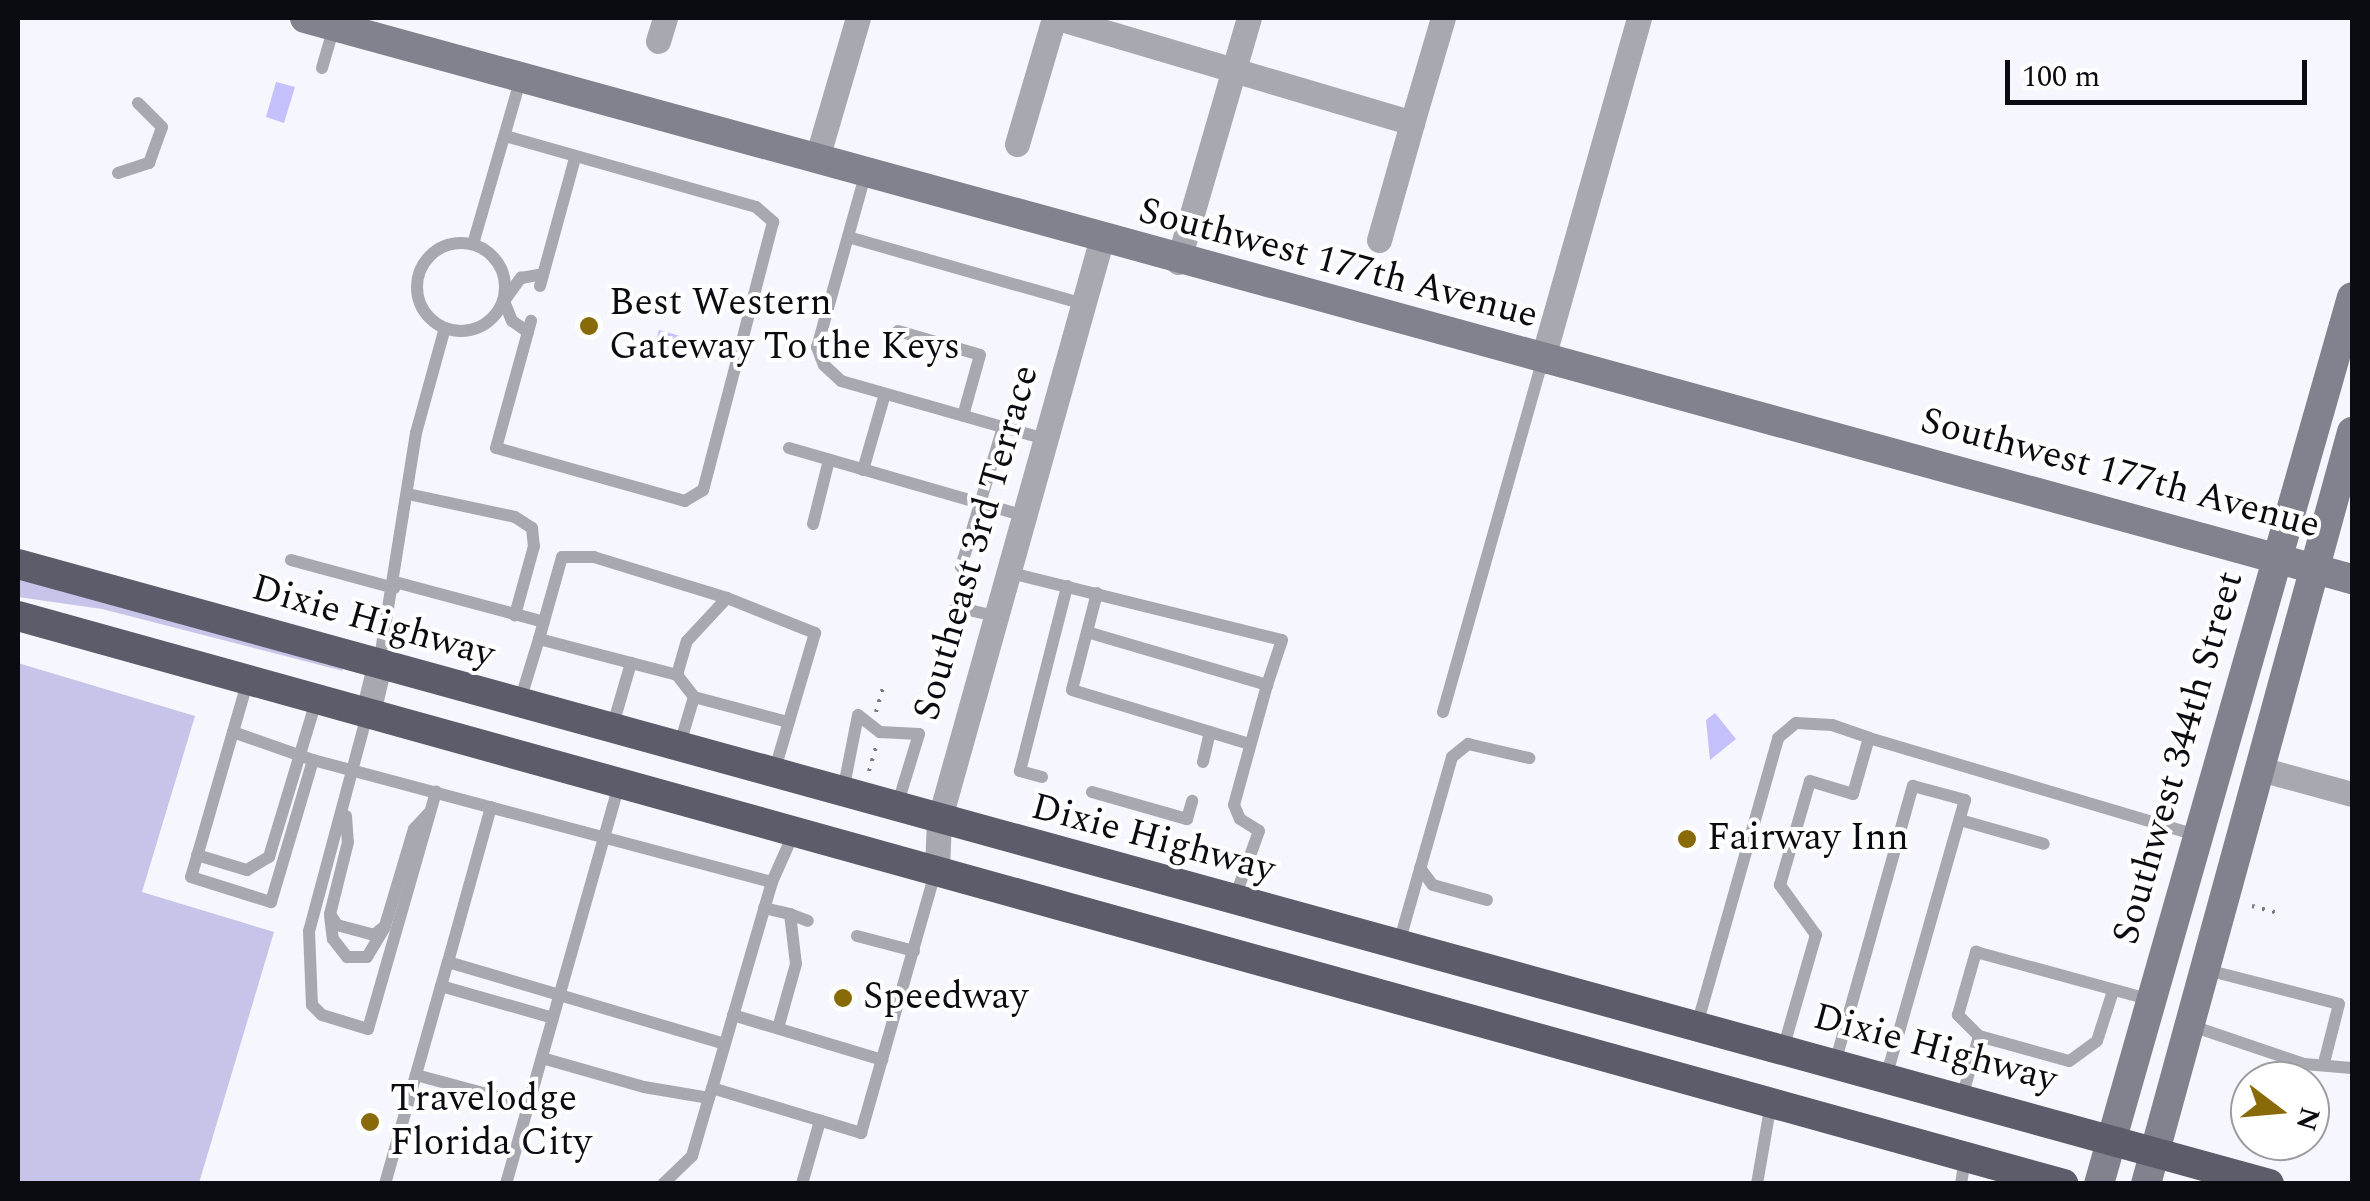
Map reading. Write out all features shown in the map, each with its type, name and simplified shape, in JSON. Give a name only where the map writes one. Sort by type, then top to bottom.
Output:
[{"type":"highway","name":"Dixie Highway","points":[[18,564],[1397,948],[1697,1025],[2269,1184]]},
{"type":"highway","points":[[18,616],[1771,1101],[1963,1169],[2064,1184]]},
{"type":"main road","name":"Southwest 177th Avenue","points":[[320,21],[1178,262],[2352,580]]},
{"type":"main road","name":"Southwest 344th Street","points":[[2099,1184],[2352,297]]},
{"type":"main road","points":[[2146,1184],[2317,569],[2346,479],[2352,432]]},
{"type":"street","points":[[817,158],[858,18]]},
{"type":"street","points":[[1018,144],[1056,18],[1412,123]]},
{"type":"street","points":[[1178,262],[1249,18]]},
{"type":"street","points":[[1379,240],[1443,18]]},
{"type":"street","points":[[1542,360],[1640,18]]},
{"type":"street","name":"Southeast 3rd Terrace","points":[[937,868],[939,821],[1101,240]]},
{"type":"street","points":[[368,712],[379,666]]},
{"type":"street","points":[[2264,770],[2352,794]]},
{"type":"lane","points":[[320,21],[322,68]]},
{"type":"lane","points":[[473,244],[522,77]]},
{"type":"lane","points":[[118,174],[149,163],[162,126],[138,103]]},
{"type":"lane","points":[[473,244],[503,272],[504,300],[512,320],[529,327],[496,448],[673,500],[685,501],[703,490],[773,222],[756,207],[505,136]]},
{"type":"lane","points":[[473,244],[431,254],[417,280],[423,309],[445,328],[474,330],[521,278],[542,280],[575,158]]},
{"type":"lane","points":[[866,172],[817,347],[840,381],[1045,439]]},
{"type":"lane","points":[[848,237],[1083,304]]},
{"type":"lane","points":[[379,666],[395,585],[416,433],[445,328]]},
{"type":"lane","points":[[898,331],[980,355],[963,416]]},
{"type":"lane","points":[[1443,712],[1542,360]]},
{"type":"lane","points":[[863,470],[885,394]]},
{"type":"lane","points":[[961,567],[1002,428]]},
{"type":"lane","points":[[789,448],[1024,516]]},
{"type":"lane","points":[[813,524],[829,460]]},
{"type":"lane","points":[[408,494],[499,513],[532,528],[534,546],[515,614]]},
{"type":"lane","points":[[519,705],[562,557],[594,557],[727,598],[815,633],[773,774]]},
{"type":"lane","points":[[291,560],[544,622]]},
{"type":"lane","points":[[1007,572],[1282,640],[1246,743],[1234,805],[1240,819],[1259,831],[1233,902]]},
{"type":"lane","points":[[1042,777],[1020,771],[1066,586]]},
{"type":"lane","points":[[1097,594],[1072,690],[1246,743]]},
{"type":"lane","points":[[677,674],[687,641],[727,598]]},
{"type":"lane","points":[[956,607],[994,616]]},
{"type":"lane","points":[[1087,632],[1267,685]]},
{"type":"lane","points":[[539,640],[677,674],[694,697],[788,722]]},
{"type":"lane","points":[[611,730],[631,663]]},
{"type":"lane","points":[[248,680],[191,877],[271,902],[317,699]]},
{"type":"lane","points":[[679,749],[694,697]]},
{"type":"lane","points":[[368,712],[310,931],[312,1004],[322,1015],[368,1029],[436,792]]},
{"type":"lane","points":[[842,794],[858,716],[880,732],[919,734],[896,809]]},
{"type":"lane","points":[[1697,1025],[1778,738],[1796,723],[1832,725],[2197,836]]},
{"type":"lane","points":[[233,732],[354,770],[772,882]]},
{"type":"lane","points":[[1202,762],[1210,732]]},
{"type":"lane","points":[[1783,1049],[1816,935],[1780,885],[1810,780],[1854,794],[1869,738]]},
{"type":"lane","points":[[1397,948],[1459,749],[1477,745],[1529,758]]},
{"type":"lane","points":[[197,855],[247,870],[264,864],[307,756]]},
{"type":"lane","points":[[506,1184],[620,780]]},
{"type":"lane","points":[[1835,1064],[1912,786],[1965,800],[1886,1077]]},
{"type":"lane","points":[[1092,792],[1187,820],[1192,802]]},
{"type":"lane","points":[[345,804],[348,842],[330,914],[332,939],[347,957],[376,950],[414,829],[431,810]]},
{"type":"lane","points":[[385,1184],[492,807]]},
{"type":"lane","points":[[1960,820],[2044,844]]},
{"type":"lane","points":[[663,1184],[692,1156],[772,882],[795,830]]},
{"type":"lane","points":[[542,1058],[710,1093],[861,1133],[937,868]]},
{"type":"lane","points":[[1420,868],[1433,885],[1487,900]]},
{"type":"lane","points":[[764,908],[808,921]]},
{"type":"lane","points":[[330,914],[337,925],[368,935],[385,926]]},
{"type":"lane","points":[[778,1028],[796,964],[790,914]]},
{"type":"lane","points":[[857,936],[914,951]]},
{"type":"lane","points":[[2113,990],[2097,1041],[2069,1061],[1979,1036],[1958,1015],[1976,952],[2150,1000]]},
{"type":"lane","points":[[448,962],[724,1044]]},
{"type":"lane","points":[[2207,970],[2339,1004],[2324,1061]]},
{"type":"lane","points":[[441,986],[553,1018]]},
{"type":"lane","points":[[733,1014],[882,1060]]},
{"type":"lane","points":[[2192,1026],[2260,1052],[2318,1061]]},
{"type":"lane","points":[[1962,1098],[1979,1036]]},
{"type":"lane","points":[[416,1074],[528,1105]]},
{"type":"lane","points":[[1757,1184],[1771,1101]]},
{"type":"lane","points":[[802,1184],[820,1121]]},
{"type":"path","points":[[883,687],[876,713],[884,716]]},
{"type":"path","points":[[869,771],[878,738]]},
{"type":"path","points":[[2252,906],[2281,914]]},
{"type":"shaded area","points":[[276,82],[295,87],[284,123],[266,117]]},
{"type":"shaded area","points":[[659,330],[694,340],[689,358],[654,348]]},
{"type":"shaded area","points":[[18,577],[343,671],[102,609],[18,597]]},
{"type":"shaded area","points":[[18,663],[195,716],[142,892],[274,932],[199,1183],[18,1183]]},
{"type":"shaded area","points":[[1715,713],[1736,739],[1710,760],[1706,720]]},
{"type":"place","name":"Best Western Gateway To the Keys","points":[[589,326]]},
{"type":"place","name":"Fairway Inn","points":[[1687,839]]},
{"type":"place","name":"Speedway","points":[[843,998]]},
{"type":"place","name":"Travelodge Florida City","points":[[370,1122]]}]
